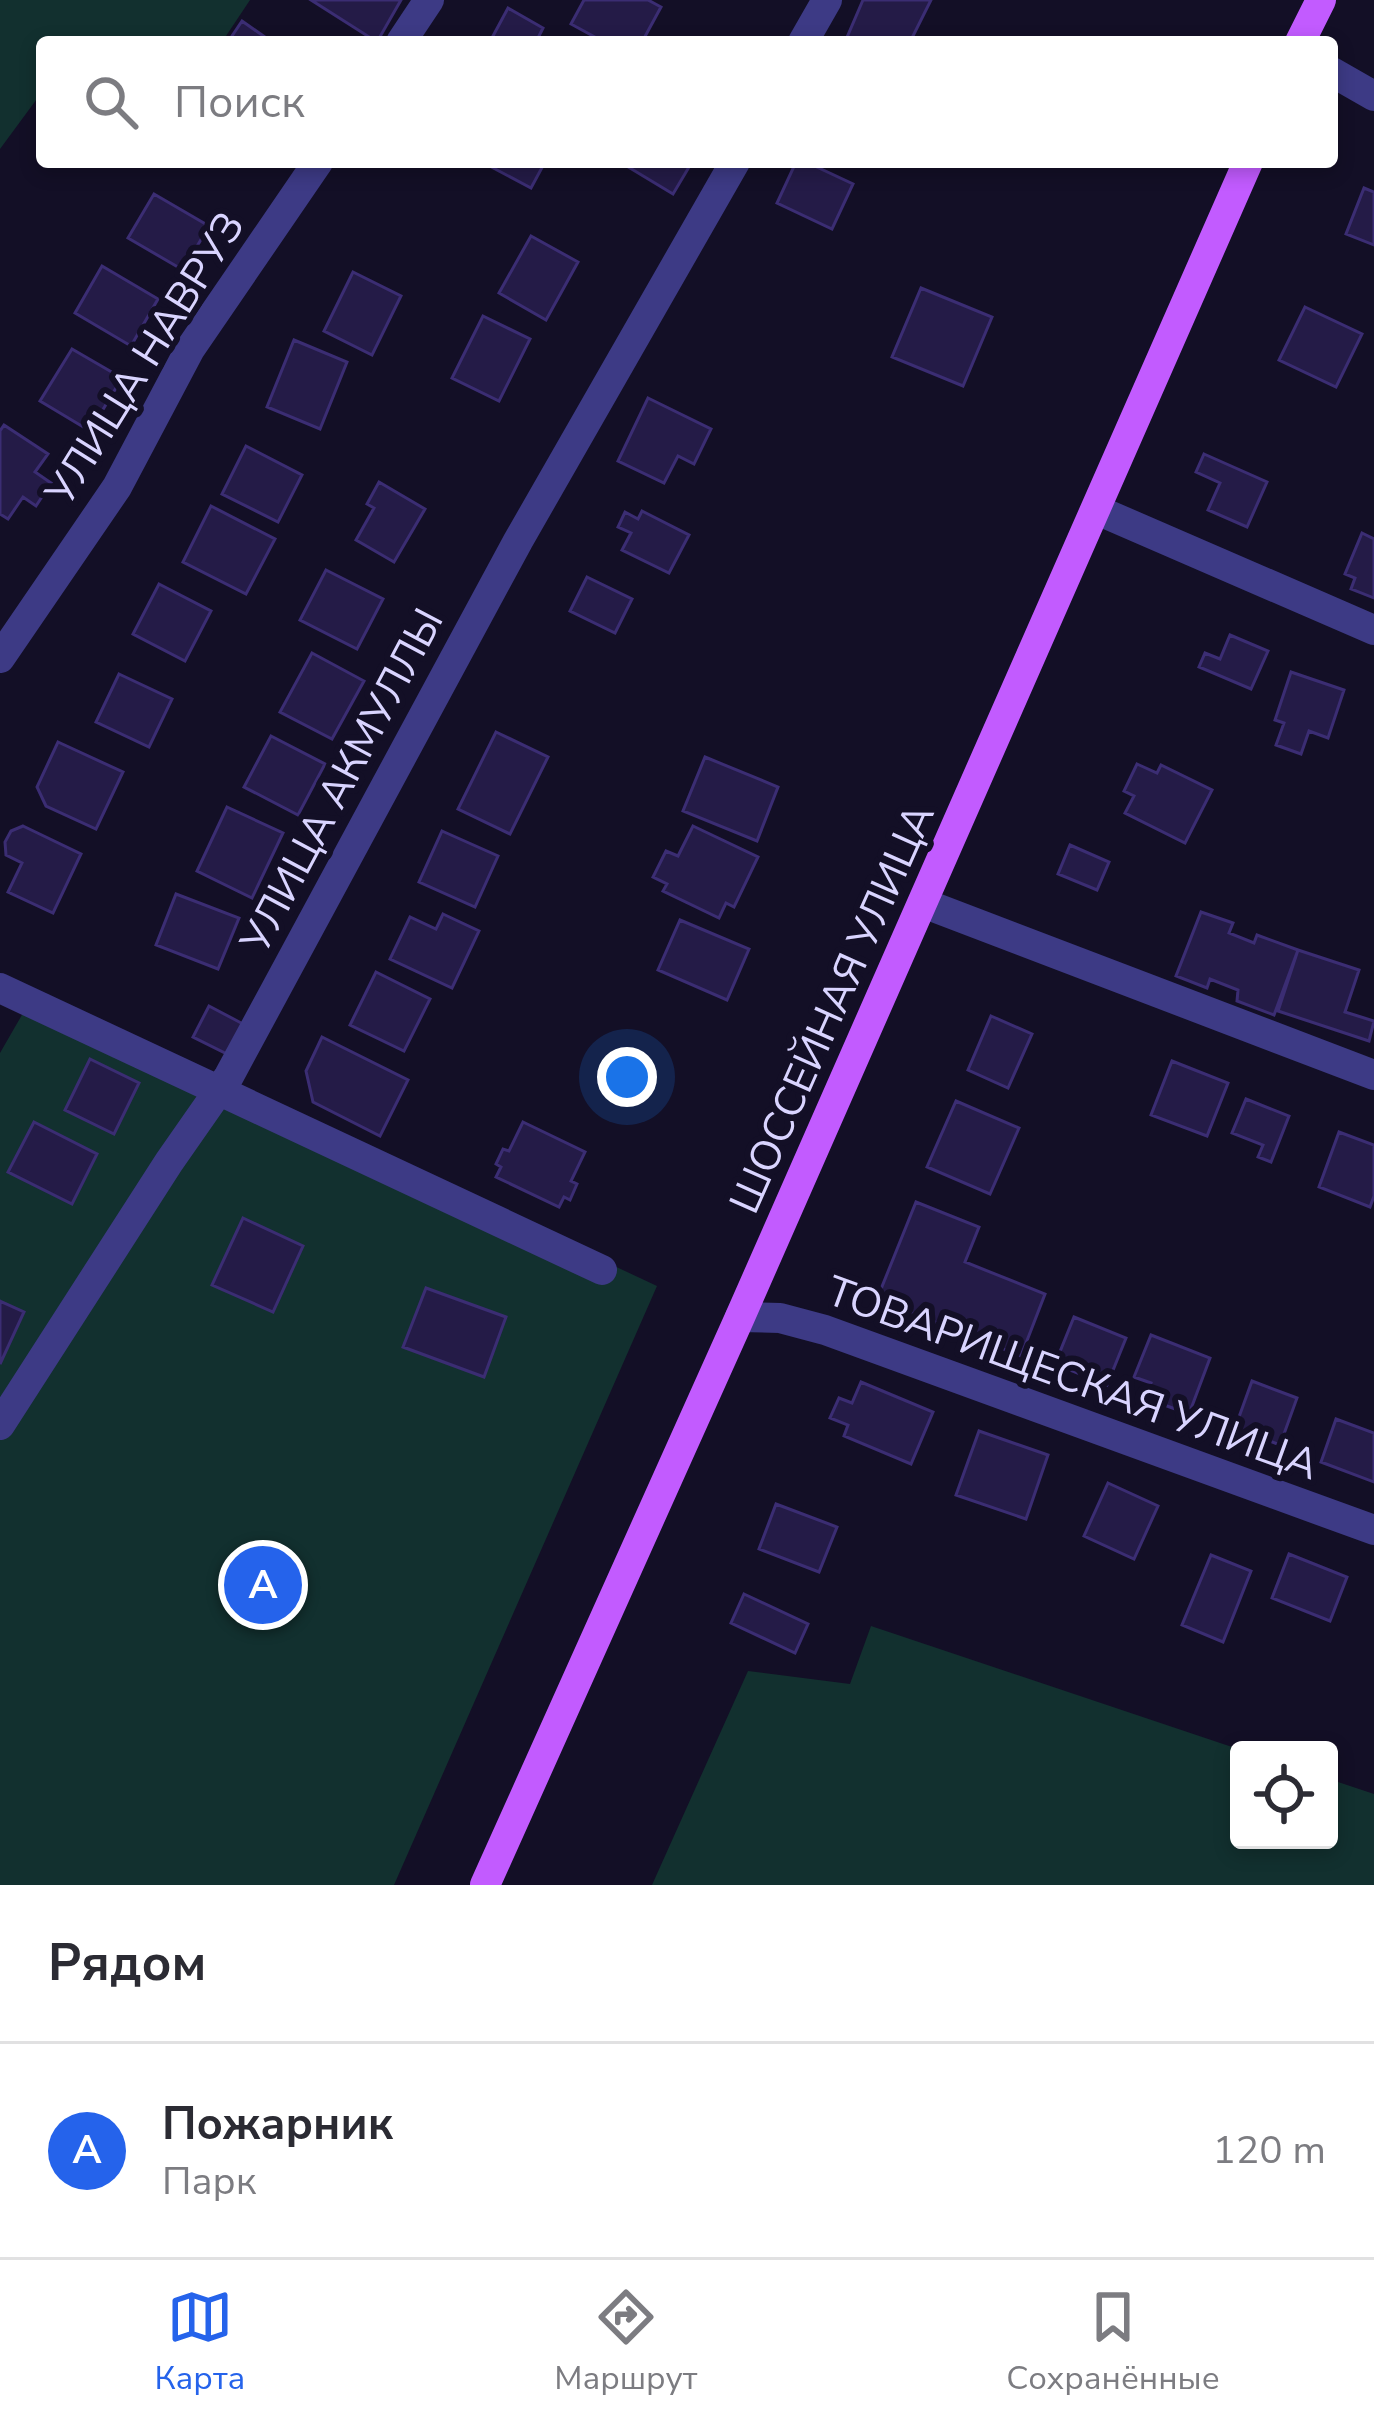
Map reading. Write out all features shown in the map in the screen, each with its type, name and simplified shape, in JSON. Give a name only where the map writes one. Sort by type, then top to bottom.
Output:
[{"type":"main road","points":[[1303,36],[1321,0]]},
{"type":"main road","name":"ШОССЕЙНАЯ УЛИЦА","points":[[485,1885],[1244,168]]},
{"type":"street","points":[[404,36],[429,0]]},
{"type":"street","points":[[806,36],[827,0]]},
{"type":"street","points":[[1338,75],[1374,95]]},
{"type":"street","name":"УЛИЦА НАВРУЗ","points":[[0,658],[117,487],[190,350],[314,168]]},
{"type":"street","name":"УЛИЦА АКМУЛЛЫ","points":[[0,1425],[218,1092],[518,541],[732,168]]},
{"type":"street","points":[[1097,510],[1374,630]]},
{"type":"street","points":[[923,903],[1374,1075]]},
{"type":"street","points":[[0,988],[602,1270]]},
{"type":"street","name":"ТОВАРИЩЕСКАЯ УЛИЦА","points":[[740,1317],[780,1318],[825,1330],[1374,1530]]},
{"type":"green space","points":[[0,0],[250,0],[226,36],[36,36],[36,100],[0,149]]},
{"type":"green space","points":[[34,994],[657,1286],[394,1885],[0,1885],[0,1053]]},
{"type":"green space","points":[[871,1626],[1230,1746],[1230,1849],[1338,1849],[1338,1782],[1374,1794],[1374,1885],[652,1885],[748,1671],[850,1684]]},
{"type":"building","points":[[311,0],[401,0],[380,36],[368,36]]},
{"type":"building","points":[[584,0],[648,0],[661,7],[645,36],[593,36],[571,24]]},
{"type":"building","points":[[863,0],[931,0],[913,36],[848,36]]},
{"type":"building","points":[[508,8],[543,28],[539,36],[493,36]]},
{"type":"building","points":[[242,21],[263,36],[232,36]]},
{"type":"building","points":[[493,168],[542,168],[531,188]]},
{"type":"building","points":[[630,168],[688,168],[673,194]]},
{"type":"building","points":[[793,168],[819,168],[853,184],[832,229],[777,203]]},
{"type":"building","points":[[1364,188],[1374,192],[1374,245],[1346,234]]},
{"type":"building","points":[[154,194],[209,226],[183,270],[128,238]]},
{"type":"building","points":[[531,236],[578,262],[546,320],[499,293]]},
{"type":"building","points":[[102,266],[158,299],[131,346],[75,313]]},
{"type":"building","points":[[353,272],[401,296],[372,355],[324,331]]},
{"type":"building","points":[[921,288],[992,317],[963,386],[892,357]]},
{"type":"building","points":[[1305,307],[1362,334],[1336,387],[1279,360]]},
{"type":"building","points":[[483,316],[530,339],[499,401],[452,378]]},
{"type":"building","points":[[294,340],[347,362],[320,429],[267,407]]},
{"type":"building","points":[[72,349],[122,378],[90,431],[40,401]]},
{"type":"building","points":[[648,398],[711,429],[694,464],[678,456],[664,483],[618,461]]},
{"type":"building","points":[[4,425],[48,454],[35,472],[51,483],[36,506],[23,497],[8,519],[0,514],[0,431]]},
{"type":"building","points":[[246,446],[302,475],[278,522],[222,494]]},
{"type":"building","points":[[1204,454],[1267,482],[1247,527],[1208,510],[1220,483],[1196,472]]},
{"type":"building","points":[[379,482],[425,509],[394,562],[356,540],[374,508],[367,504]]},
{"type":"building","points":[[211,506],[275,539],[246,594],[183,562]]},
{"type":"building","points":[[642,511],[689,535],[669,573],[622,550],[631,533],[618,527],[625,512],[638,519]]},
{"type":"building","points":[[1362,533],[1374,539],[1374,598],[1351,589],[1355,578],[1345,574]]},
{"type":"building","points":[[326,570],[383,599],[357,649],[300,620]]},
{"type":"building","points":[[587,577],[632,599],[615,633],[570,611]]},
{"type":"building","points":[[159,584],[211,611],[185,661],[133,634]]},
{"type":"building","points":[[1230,635],[1268,651],[1251,689],[1199,667],[1205,653],[1220,659]]},
{"type":"building","points":[[312,653],[364,681],[332,739],[280,712]]},
{"type":"building","points":[[1291,672],[1344,690],[1328,738],[1309,731],[1301,754],[1276,745],[1284,723],[1275,720]]},
{"type":"building","points":[[119,674],[172,699],[149,747],[96,722]]},
{"type":"building","points":[[496,732],[548,757],[510,834],[458,809]]},
{"type":"building","points":[[271,736],[325,764],[298,815],[244,787]]},
{"type":"building","points":[[58,742],[123,772],[96,829],[46,806],[37,787]]},
{"type":"building","points":[[705,757],[778,787],[757,841],[683,811]]},
{"type":"building","points":[[1137,764],[1157,773],[1161,765],[1212,790],[1185,843],[1125,813],[1134,796],[1124,791]]},
{"type":"building","points":[[227,807],[283,833],[252,898],[197,871]]},
{"type":"building","points":[[23,826],[81,854],[53,913],[8,892],[22,863],[6,855],[5,842],[11,831]]},
{"type":"building","points":[[693,826],[758,857],[734,907],[726,903],[719,918],[663,891],[667,884],[653,877],[666,851],[678,856]]},
{"type":"building","points":[[442,831],[498,856],[475,907],[419,882]]},
{"type":"building","points":[[1070,845],[1109,862],[1097,890],[1058,874]]},
{"type":"building","points":[[176,894],[239,918],[218,969],[156,945]]},
{"type":"building","points":[[1201,912],[1233,923],[1229,933],[1254,943],[1257,935],[1298,950],[1274,1015],[1237,1001],[1238,990],[1210,979],[1207,988],[1176,976]]},
{"type":"building","points":[[443,914],[479,931],[452,988],[390,959],[410,917],[436,929]]},
{"type":"building","points":[[680,920],[749,949],[727,1000],[658,970]]},
{"type":"building","points":[[1298,950],[1359,970],[1345,1012],[1374,1021],[1369,1041],[1278,1011]]},
{"type":"building","points":[[376,972],[430,999],[404,1051],[350,1025]]},
{"type":"building","points":[[209,1006],[245,1025],[229,1055],[193,1037]]},
{"type":"building","points":[[991,1016],[1032,1034],[1008,1088],[968,1070]]},
{"type":"building","points":[[322,1037],[408,1080],[380,1136],[313,1102],[306,1071]]},
{"type":"building","points":[[90,1059],[139,1083],[114,1134],[65,1110]]},
{"type":"building","points":[[1172,1061],[1228,1083],[1207,1136],[1151,1115]]},
{"type":"building","points":[[1246,1099],[1289,1116],[1271,1162],[1258,1157],[1263,1145],[1232,1133]]},
{"type":"building","points":[[956,1101],[1019,1128],[990,1194],[927,1167]]},
{"type":"building","points":[[34,1122],[97,1154],[72,1204],[8,1172]]},
{"type":"building","points":[[523,1122],[585,1152],[571,1181],[577,1184],[570,1200],[564,1197],[559,1207],[496,1177],[503,1149],[509,1151]]},
{"type":"building","points":[[1339,1132],[1374,1145],[1370,1207],[1319,1187]]},
{"type":"building","points":[[916,1202],[979,1227],[965,1262],[1045,1294],[1021,1356],[877,1299]]},
{"type":"building","points":[[243,1218],[303,1246],[273,1312],[212,1285]]},
{"type":"building","points":[[426,1288],[506,1317],[484,1377],[403,1347]]},
{"type":"building","points":[[0,1301],[24,1312],[0,1364]]},
{"type":"building","points":[[1074,1317],[1126,1338],[1107,1385],[1055,1364]]},
{"type":"building","points":[[1151,1335],[1210,1358],[1189,1414],[1145,1398],[1151,1383],[1134,1377]]},
{"type":"building","points":[[1252,1381],[1297,1398],[1280,1445],[1235,1428]]},
{"type":"building","points":[[861,1382],[933,1412],[911,1464],[844,1436],[848,1425],[830,1418],[839,1398],[852,1403]]},
{"type":"building","points":[[1336,1419],[1374,1433],[1374,1482],[1321,1462]]},
{"type":"building","points":[[979,1431],[1048,1455],[1026,1519],[956,1495]]},
{"type":"building","points":[[1108,1483],[1158,1506],[1134,1559],[1084,1536]]},
{"type":"building","points":[[776,1504],[837,1527],[819,1572],[759,1549]]},
{"type":"building","points":[[1289,1554],[1347,1577],[1330,1621],[1272,1598]]},
{"type":"building","points":[[1211,1555],[1251,1571],[1223,1642],[1182,1625]]},
{"type":"building","points":[[744,1594],[808,1624],[795,1653],[731,1623]]},
{"type":"place","name":"Пожарник","points":[[263,1585]]}]
